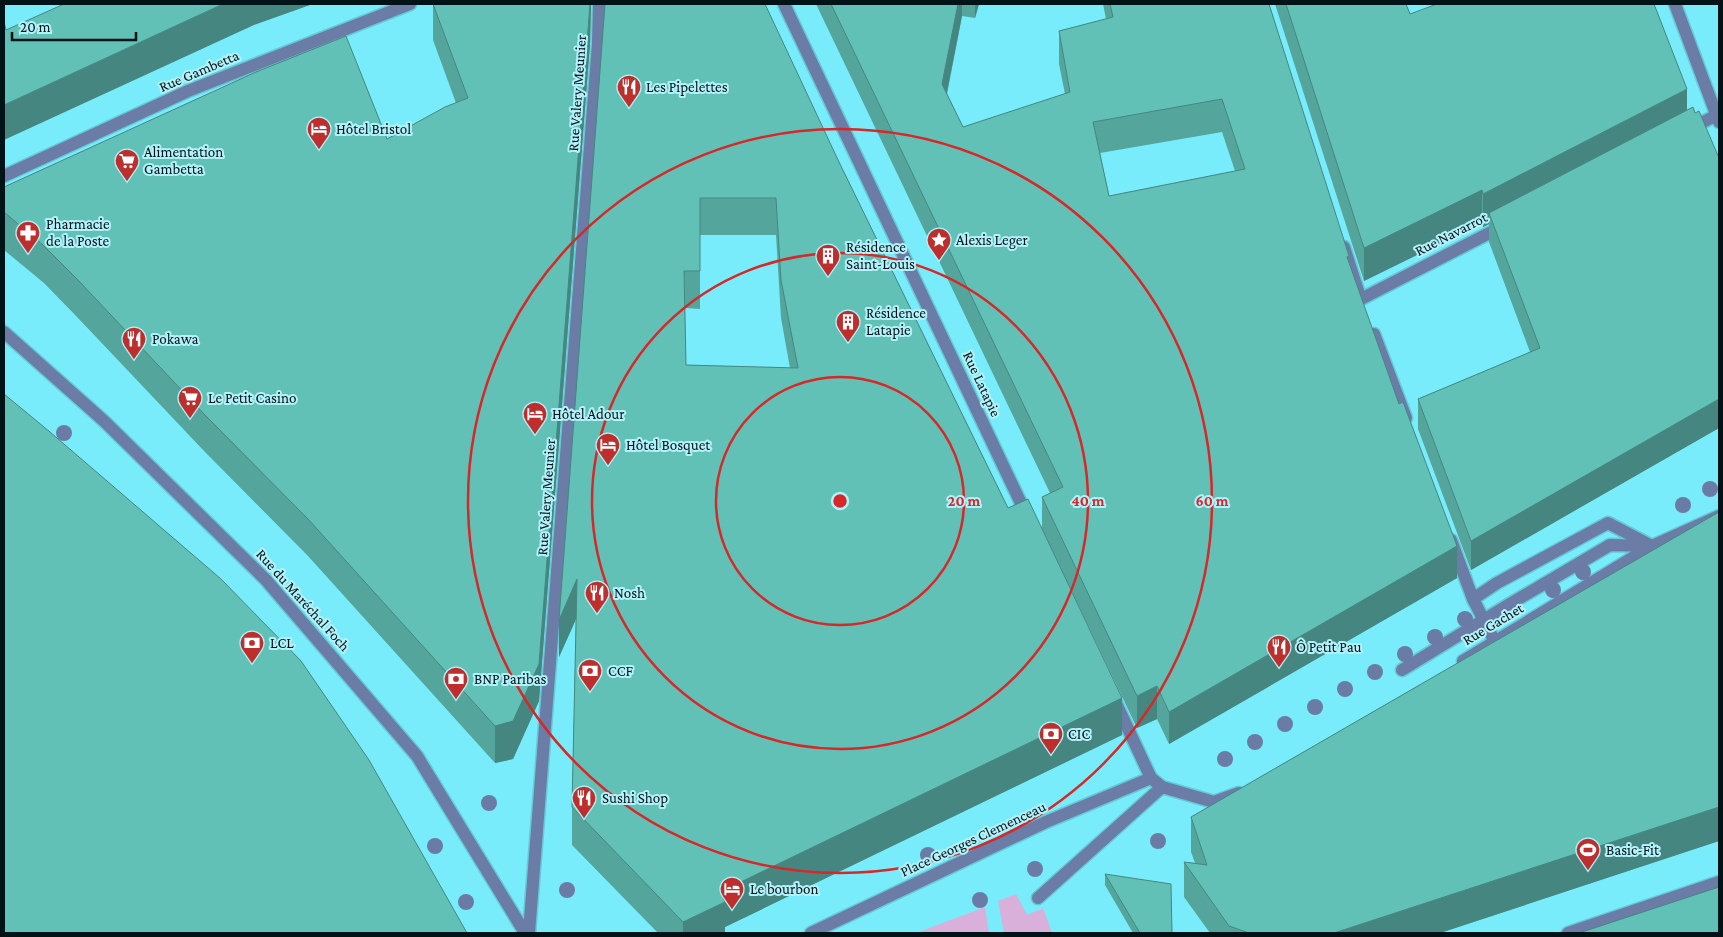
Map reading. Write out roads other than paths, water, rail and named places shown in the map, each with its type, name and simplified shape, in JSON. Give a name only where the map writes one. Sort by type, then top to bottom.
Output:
[{"type":"street","name":"Rue Gambetta","points":[[4,176],[188,92],[410,4]]},
{"type":"street","name":"Rue Valery Meunier","points":[[529,933],[598,44],[599,4]]},
{"type":"street","name":"Rue Latapie","points":[[784,4],[1032,528]]},
{"type":"street","points":[[1675,4],[1718,118],[1682,133]]},
{"type":"street","name":"Rue Navarrot","points":[[1364,309],[1517,218]]},
{"type":"street","points":[[1340,235],[1364,309],[1410,430]]},
{"type":"street","name":"Rue du Maréchal Foch","points":[[4,332],[104,421],[266,580],[418,756],[525,933]]},
{"type":"street","name":"Rue Gachet","points":[[1453,667],[1652,546],[1719,516]]},
{"type":"street","points":[[1473,599],[1608,523],[1652,546]]},
{"type":"street","points":[[1445,524],[1473,599],[1495,642]]},
{"type":"street","points":[[1402,670],[1610,545],[1652,546]]},
{"type":"street","points":[[1109,688],[1151,778],[1162,787],[1214,802],[1251,786]]},
{"type":"street","name":"Place Georges Clemenceau","points":[[811,933],[1046,822],[1151,778]]},
{"type":"street","points":[[1038,898],[1162,787]]},
{"type":"street","points":[[1568,933],[1719,882]]},
{"type":"place","name":"Les Pipelettes","points":[[629,108]]},
{"type":"place","name":"Hôtel Bristol","points":[[319,150]]},
{"type":"place","name":"Alimentation Gambetta","points":[[127,182]]},
{"type":"place","name":"Pharmacie de la Poste","points":[[28,254]]},
{"type":"place","name":"Alexis Leger","points":[[939,261]]},
{"type":"place","name":"Résidence Saint-Louis","points":[[828,277]]},
{"type":"place","name":"Résidence Latapie","points":[[848,343]]},
{"type":"place","name":"Pokawa","points":[[134,360]]},
{"type":"place","name":"Le Petit Casino","points":[[190,419]]},
{"type":"place","name":"Hôtel Adour","points":[[535,435]]},
{"type":"place","name":"Hôtel Bosquet","points":[[608,466]]},
{"type":"place","name":"Nosh","points":[[597,614]]},
{"type":"place","name":"LCL","points":[[252,664]]},
{"type":"place","name":"Ô Petit Pau","points":[[1279,668]]},
{"type":"place","name":"CCF","points":[[590,692]]},
{"type":"place","name":"BNP Paribas","points":[[456,700]]},
{"type":"place","name":"CIC","points":[[1051,755]]},
{"type":"place","name":"Sushi Shop","points":[[584,819]]},
{"type":"place","name":"Basic-Fit","points":[[1588,871]]},
{"type":"place","name":"Le bourbon","points":[[732,910]]}]
